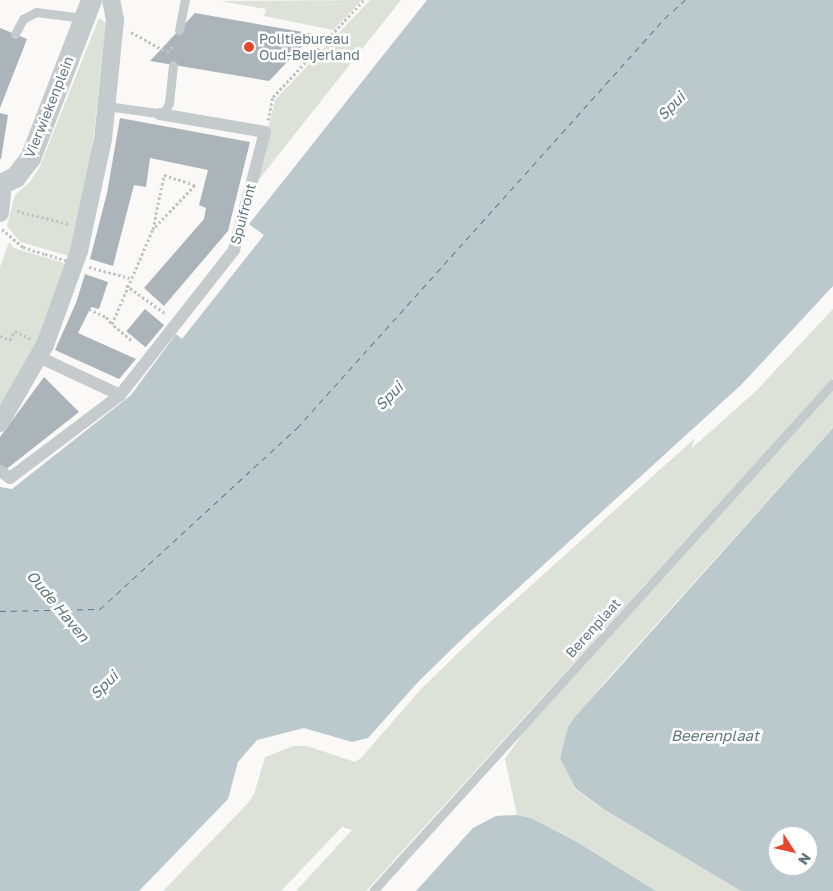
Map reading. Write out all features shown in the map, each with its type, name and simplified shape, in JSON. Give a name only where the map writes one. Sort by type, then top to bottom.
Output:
[{"type":"street","points":[[0,423],[36,349],[59,310],[78,251],[95,182],[107,106],[115,20],[111,0]]},
{"type":"street","name":"Vierwiekenplein","points":[[1,184],[19,173],[30,158],[88,9]]},
{"type":"street","points":[[160,114],[265,132]]},
{"type":"street","name":"Spuifront","points":[[0,471],[10,478],[120,395],[234,250],[265,132]]},
{"type":"street","points":[[0,213],[1,184]]},
{"type":"street","points":[[36,349],[120,395]]},
{"type":"lane","points":[[179,30],[184,0]]},
{"type":"lane","points":[[15,34],[23,20],[36,12],[88,9]]},
{"type":"lane","points":[[107,106],[160,114],[165,112],[169,103],[173,65]]},
{"type":"lane","name":"Berenplaat","points":[[373,891],[833,383]]},
{"type":"path","points":[[265,132],[273,97],[364,0]]},
{"type":"path","points":[[144,40],[167,52],[173,46]]},
{"type":"path","points":[[112,324],[126,285],[153,230],[164,175],[195,185],[165,220],[153,230]]},
{"type":"path","points":[[32,216],[75,225]]},
{"type":"path","points":[[0,227],[23,247],[82,265]]},
{"type":"path","points":[[95,269],[130,278]]},
{"type":"path","points":[[126,285],[161,310]]},
{"type":"path","points":[[89,309],[106,317],[131,340]]},
{"type":"path","points":[[0,336],[10,340],[15,331],[36,349]]},
{"type":"shaded area","points":[[362,0],[333,30],[264,16],[266,9],[220,1]]},
{"type":"shaded area","points":[[370,0],[401,0],[253,187],[275,100]]},
{"type":"shaded area","points":[[99,18],[106,23],[91,159],[69,256],[20,242],[7,226],[15,195],[30,182],[40,166]]},
{"type":"shaded area","points":[[9,242],[14,248],[67,264],[35,349],[0,407],[0,267]]},
{"type":"shaded area","points":[[833,309],[833,378],[366,891],[296,891],[352,830],[342,827],[281,891],[163,891],[248,803],[254,794],[265,757],[293,746],[307,746],[355,762],[361,758],[422,688],[487,625],[694,439],[692,448],[756,391]]},
{"type":"shaded area","points":[[833,389],[833,428],[609,677],[568,727],[560,758],[575,789],[605,810],[741,891],[656,891],[577,842],[531,818],[517,815],[505,759],[523,733]]},
{"type":"water","points":[[427,0],[833,0],[833,286],[742,384],[460,641],[418,682],[368,738],[352,742],[304,728],[257,740],[238,762],[228,799],[139,891],[0,891],[0,487],[12,489],[131,395],[176,334],[182,339],[264,235],[249,224]]},
{"type":"water","name":"Beerenplaat","points":[[833,428],[833,891],[741,891],[605,810],[575,788],[560,758],[568,727]]},
{"type":"water","points":[[517,815],[531,818],[577,842],[656,891],[416,891],[473,828],[496,816]]},
{"type":"building","points":[[195,13],[314,34],[269,81],[150,61]]},
{"type":"building","points":[[0,28],[27,39],[0,108]]},
{"type":"building","points":[[0,113],[8,115],[1,159],[0,159]]},
{"type":"building","points":[[120,118],[250,142],[228,231],[164,306],[144,288],[204,219],[206,208],[199,205],[208,170],[150,158],[146,187],[134,185],[113,266],[90,259],[107,193]]},
{"type":"building","points":[[85,274],[108,282],[99,309],[91,307],[78,333],[136,359],[119,379],[55,350],[76,303]]},
{"type":"building","points":[[145,309],[164,325],[146,347],[126,331]]},
{"type":"building","points":[[44,377],[79,412],[4,471],[0,468],[0,437]]},
{"type":"ferry route","points":[[0,611],[100,609],[297,428],[665,18],[685,0]]},
{"type":"place","name":"Politiebureau Oud-Beijerland","points":[[249,47]]},
{"type":"water label","name":"Spui","points":[[671,106]]},
{"type":"water label","name":"Spui","points":[[389,396]]},
{"type":"water label","name":"Oude Haven","points":[[58,606]]},
{"type":"water label","name":"Spui","points":[[104,685]]}]
